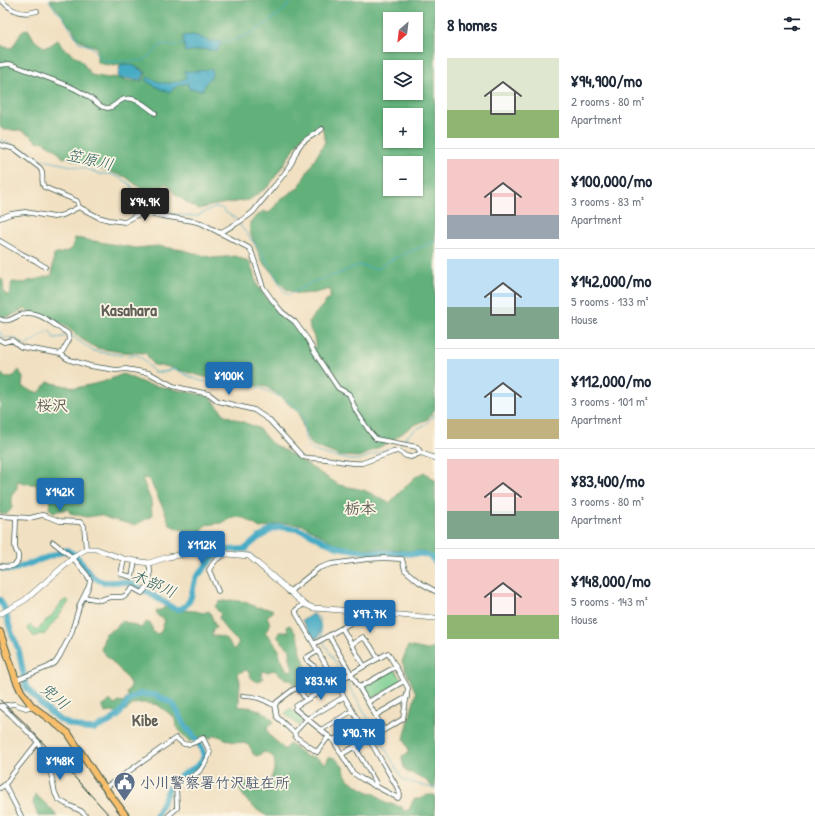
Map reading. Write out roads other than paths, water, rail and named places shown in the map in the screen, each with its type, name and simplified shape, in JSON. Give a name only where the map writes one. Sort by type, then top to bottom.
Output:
[{"type":"highway","points":[[0,632],[21,691],[32,706],[68,733],[97,777],[126,816]]},
{"type":"street","points":[[1,0],[11,9],[23,13],[37,11]]},
{"type":"street","points":[[0,65],[13,65],[69,86],[76,89],[102,107],[114,107],[121,100],[128,99],[136,100],[144,104],[155,113]]},
{"type":"street","points":[[220,232],[239,222],[254,211],[285,173],[299,145],[322,129]]},
{"type":"street","points":[[0,145],[15,149],[40,168],[43,173],[42,184],[44,187],[77,201],[79,207],[98,217],[125,222],[143,213],[194,221],[220,232],[248,248],[252,254],[263,287],[282,312],[295,322],[304,334],[338,388],[350,394],[356,411],[376,439],[417,447],[421,453],[435,458]]},
{"type":"street","points":[[0,218],[11,214],[25,212],[54,217],[63,215],[79,207]]},
{"type":"street","points":[[0,240],[45,267]]},
{"type":"street","points":[[0,319],[8,320],[24,314],[33,314],[44,318],[66,332],[69,336],[69,340],[61,354]]},
{"type":"street","points":[[0,340],[4,342],[12,340],[25,348],[61,354],[70,360],[90,366],[116,370],[126,369],[149,373],[174,386],[209,394],[218,401],[254,410],[269,420],[303,457],[310,459],[362,463],[398,451],[411,457],[421,453]]},
{"type":"street","points":[[0,516],[30,518],[42,515],[60,521],[80,522],[84,526],[86,549]]},
{"type":"street","points":[[0,566],[11,566],[18,560],[15,548],[16,518]]},
{"type":"street","points":[[16,680],[55,663],[71,634],[78,610],[89,586],[89,577],[73,558],[53,542]]},
{"type":"street","points":[[0,614],[25,600],[73,558],[86,549],[96,549],[124,559],[149,563],[168,557],[199,551],[212,545],[219,547],[227,554]]},
{"type":"street","points":[[218,591],[209,570],[214,562],[223,555],[227,554],[246,555],[304,604],[313,608],[435,618]]},
{"type":"street","points":[[289,592],[319,568],[324,566],[384,558],[402,559],[406,570],[419,582],[435,591]]},
{"type":"street","points":[[124,559],[121,574],[132,577],[135,561]]},
{"type":"street","points":[[84,597],[100,600],[110,597],[121,597],[125,596],[133,588],[142,593],[148,588],[150,582],[151,575],[149,563]]},
{"type":"street","points":[[304,604],[296,610],[296,613],[314,644],[336,683],[352,711],[361,725],[369,739],[400,794],[398,798],[353,774],[333,740],[295,709],[296,706],[306,700],[322,691],[336,683],[352,674],[364,666],[388,653],[408,688],[403,719],[369,739],[342,754]]},
{"type":"street","points":[[314,644],[367,613]]},
{"type":"street","points":[[342,628],[364,666]]},
{"type":"street","points":[[329,636],[384,730]]},
{"type":"street","points":[[352,644],[363,637],[378,658]]},
{"type":"street","points":[[318,651],[306,658],[313,665],[316,671],[315,680],[322,691]]},
{"type":"street","points":[[360,687],[395,667]]},
{"type":"street","points":[[368,702],[404,682]]},
{"type":"street","points":[[275,705],[294,689],[299,689],[306,700]]},
{"type":"street","points":[[243,696],[251,696],[275,705]]},
{"type":"street","points":[[294,733],[308,719],[344,697]]},
{"type":"street","points":[[376,715],[407,697]]},
{"type":"street","points":[[0,706],[14,704],[26,708],[32,706]]},
{"type":"street","points":[[275,705],[277,717],[294,733],[296,737],[317,752],[329,736]]},
{"type":"street","points":[[0,706],[38,742],[50,769],[55,793],[58,799],[86,816]]},
{"type":"street","points":[[321,730],[352,711]]},
{"type":"street","points":[[333,740],[361,725]]},
{"type":"street","points":[[105,788],[176,738],[178,738],[182,743],[186,744],[194,743],[203,738],[210,752],[208,759],[195,775],[179,782],[176,785],[177,808],[168,816]]},
{"type":"street","points":[[0,788],[5,785],[38,742]]},
{"type":"street","points":[[355,747],[376,782],[374,786]]},
{"type":"street","points":[[5,785],[20,816]]},
{"type":"water","points":[[193,35],[210,41],[221,41],[218,51],[204,49],[185,52],[183,36]]},
{"type":"water","points":[[120,65],[132,65],[145,72],[142,80],[118,78]]},
{"type":"water","points":[[210,69],[213,71],[211,78],[207,81],[203,90],[189,89],[187,83],[179,85],[169,92],[146,81],[148,77],[158,82],[171,83],[186,78],[184,71]]},
{"type":"water","points":[[313,614],[319,622],[320,627],[319,637],[315,639],[302,620]]},
{"type":"waterway","points":[[49,0],[57,12],[61,14],[79,42],[92,47],[98,57],[102,60],[113,62],[142,61],[162,44],[169,46],[185,44]]},
{"type":"waterway","points":[[220,44],[242,37],[260,28],[278,15],[294,0]]},
{"type":"waterway","name":"笠原川","points":[[0,140],[33,156],[48,161],[87,169],[100,174],[110,174],[121,178],[131,185],[134,191],[140,196],[163,212],[197,216],[216,207],[221,208],[238,221]]},
{"type":"waterway","points":[[239,224],[264,256],[283,290],[288,295],[315,281],[338,274],[358,265],[377,269],[390,260],[435,241]]},
{"type":"waterway","points":[[0,331],[2,337],[12,338],[27,345],[47,331],[50,331],[54,338],[68,336]]},
{"type":"waterway","points":[[71,336],[93,351],[128,356],[136,355],[143,359],[154,372],[164,372],[175,369],[201,381],[260,388],[270,392],[292,403],[300,410],[304,419],[304,432],[306,440],[310,448],[317,452],[351,460],[359,460],[387,449],[400,446]]},
{"type":"waterway","points":[[402,443],[406,437],[416,429],[424,426],[435,414]]},
{"type":"waterway","name":"木部川","points":[[0,568],[11,570],[15,569],[67,550],[72,552],[91,575],[98,580],[131,584],[173,608],[178,609],[182,608],[189,602],[196,578],[214,556],[226,550],[245,549],[267,532],[281,527],[307,532],[337,547],[368,552],[423,554],[430,556],[435,562]]},
{"type":"waterway","points":[[245,549],[257,560]]},
{"type":"waterway","points":[[274,575],[284,581],[291,588]]},
{"type":"waterway","points":[[293,590],[299,596]]},
{"type":"waterway","name":"兜川","points":[[0,600],[4,607],[19,651],[26,687],[43,706],[57,718],[66,723],[86,729],[94,729],[118,716],[130,699],[140,694],[155,695],[173,704],[186,727],[199,743],[204,755],[202,761],[197,766],[177,778],[171,784],[156,816]]},
{"type":"waterway","points":[[310,609],[320,619],[322,638]]},
{"type":"waterway","points":[[323,641],[343,676]]},
{"type":"waterway","points":[[345,679],[376,732]]},
{"type":"waterway","points":[[377,734],[403,780],[435,789]]},
{"type":"railway","points":[[0,700],[24,722],[110,816]]},
{"type":"place","name":"小川警察署竹沢駐在所","points":[[124,802]]},
{"type":"district","name":"Kasahara","points":[[129,309]]},
{"type":"district","name":"桜沢","points":[[52,405]]},
{"type":"district","name":"栃本","points":[[360,508]]},
{"type":"district","name":"Kibe","points":[[145,719]]}]
